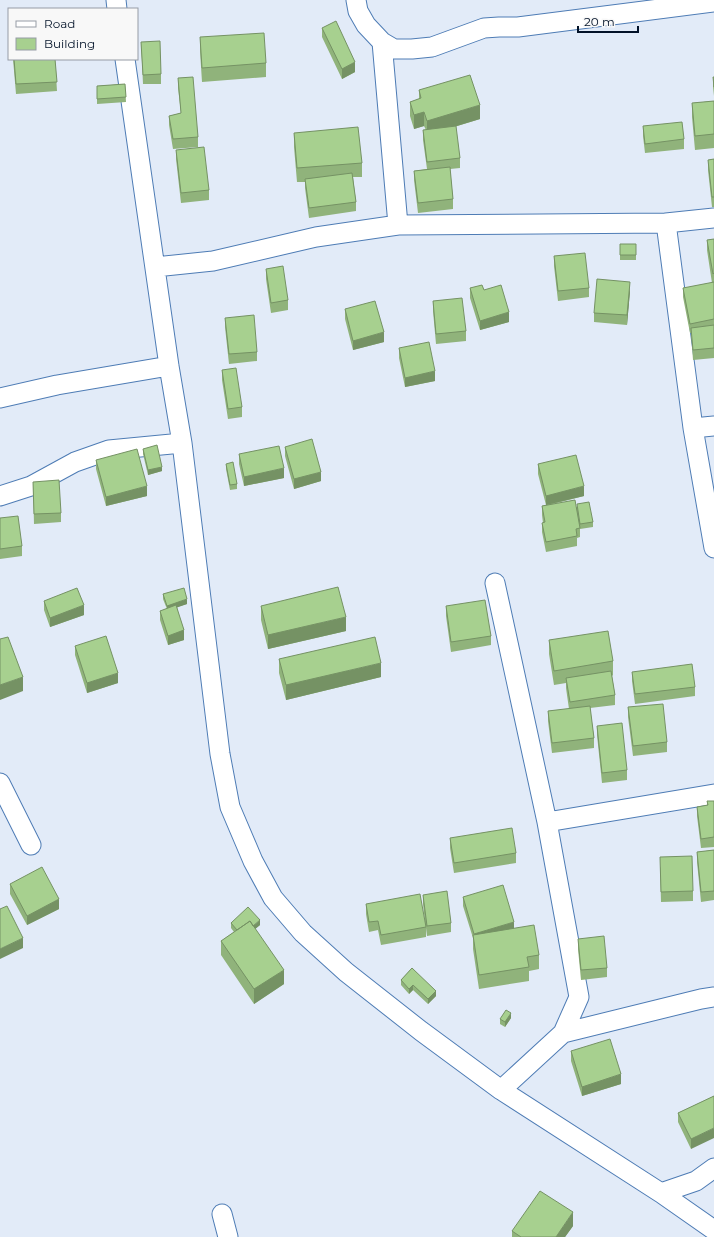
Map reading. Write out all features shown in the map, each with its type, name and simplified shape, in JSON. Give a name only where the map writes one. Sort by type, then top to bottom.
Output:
[{"type":"street","points":[[356,0],[358,11],[366,25],[382,42],[394,49],[432,47],[484,28],[518,27],[714,2]]},
{"type":"street","points":[[382,42],[398,226]]},
{"type":"street","points":[[125,60],[169,366],[182,443],[220,754],[230,807],[253,861],[273,898],[303,933],[346,972],[421,1031],[501,1090],[660,1193],[714,1230]]},
{"type":"street","points":[[155,267],[213,261],[316,237],[398,226],[666,223],[714,218]]},
{"type":"street","points":[[666,223],[693,428],[714,548]]},
{"type":"street","points":[[0,398],[57,385],[169,366]]},
{"type":"street","points":[[693,428],[714,426]]},
{"type":"street","points":[[0,496],[30,486],[75,462],[109,450],[182,443]]},
{"type":"street","points":[[495,583],[546,822],[579,997],[563,1033],[501,1090]]},
{"type":"street","points":[[0,783],[30,845]]},
{"type":"street","points":[[546,822],[714,794]]},
{"type":"street","points":[[563,1033],[714,997]]},
{"type":"street","points":[[660,1193],[696,1181],[714,1168]]},
{"type":"street","points":[[222,1214],[228,1237]]},
{"type":"building","points":[[336,21],[355,62],[342,69],[322,28]]},
{"type":"building","points":[[264,33],[266,63],[202,68],[200,37]]},
{"type":"building","points":[[160,41],[161,74],[143,75],[141,42]]},
{"type":"building","points":[[14,60],[55,60],[57,82],[16,84]]},
{"type":"building","points":[[470,75],[480,105],[427,121],[424,112],[414,115],[410,102],[421,98],[419,90]]},
{"type":"building","points":[[193,77],[198,137],[173,139],[169,116],[181,113],[178,78]]},
{"type":"building","points":[[125,84],[126,97],[97,99],[97,86]]},
{"type":"building","points":[[714,101],[714,134],[695,136],[692,103]]},
{"type":"building","points":[[682,122],[684,139],[645,144],[643,126]]},
{"type":"building","points":[[456,126],[460,158],[427,162],[423,130]]},
{"type":"building","points":[[358,127],[362,163],[297,168],[294,133]]},
{"type":"building","points":[[204,147],[209,190],[181,193],[176,150]]},
{"type":"building","points":[[714,159],[714,197],[712,197],[708,160]]},
{"type":"building","points":[[450,167],[453,199],[418,203],[414,171]]},
{"type":"building","points":[[352,173],[356,202],[309,208],[305,179]]},
{"type":"building","points":[[714,239],[714,273],[713,274],[707,240]]},
{"type":"building","points":[[620,244],[636,244],[636,255],[620,255]]},
{"type":"building","points":[[585,253],[589,288],[558,291],[554,256]]},
{"type":"building","points":[[283,266],[288,300],[271,303],[266,269]]},
{"type":"building","points":[[597,279],[630,282],[627,315],[594,313]]},
{"type":"building","points":[[714,282],[714,319],[690,324],[683,288]]},
{"type":"building","points":[[482,285],[484,290],[501,285],[509,312],[480,321],[470,288]]},
{"type":"building","points":[[462,298],[466,331],[436,334],[433,301]]},
{"type":"building","points":[[375,301],[384,332],[353,341],[345,309]]},
{"type":"building","points":[[254,315],[257,352],[229,354],[225,318]]},
{"type":"building","points":[[714,325],[714,348],[693,350],[691,328]]},
{"type":"building","points":[[429,342],[435,371],[405,378],[399,348]]},
{"type":"building","points":[[236,368],[242,407],[228,409],[222,370]]},
{"type":"building","points":[[312,439],[321,472],[294,479],[285,447]]},
{"type":"building","points":[[157,445],[162,467],[148,470],[143,449]]},
{"type":"building","points":[[279,446],[284,468],[244,477],[239,454]]},
{"type":"building","points":[[137,449],[147,486],[106,497],[96,460]]},
{"type":"building","points":[[576,455],[584,486],[546,496],[538,464]]},
{"type":"building","points":[[233,462],[237,484],[230,485],[226,464]]},
{"type":"building","points":[[59,480],[61,513],[34,514],[33,482]]},
{"type":"building","points":[[575,500],[580,528],[576,529],[577,536],[546,542],[542,523],[545,522],[542,506]]},
{"type":"building","points":[[589,502],[593,522],[580,524],[577,504]]},
{"type":"building","points":[[18,516],[22,546],[0,549],[0,518]]},
{"type":"building","points":[[338,587],[346,617],[268,635],[261,606]]},
{"type":"building","points":[[77,588],[84,605],[50,618],[44,601]]},
{"type":"building","points":[[184,588],[187,599],[167,606],[163,594]]},
{"type":"building","points":[[485,600],[491,636],[451,642],[446,606]]},
{"type":"building","points":[[176,605],[184,630],[168,636],[160,611]]},
{"type":"building","points":[[608,631],[613,661],[554,671],[549,640]]},
{"type":"building","points":[[106,636],[118,673],[87,683],[75,646]]},
{"type":"building","points":[[8,637],[23,677],[0,685],[0,639]]},
{"type":"building","points":[[375,637],[381,663],[286,685],[279,659]]},
{"type":"building","points":[[692,664],[695,687],[635,694],[632,672]]},
{"type":"building","points":[[611,671],[615,695],[570,702],[566,678]]},
{"type":"building","points":[[663,704],[667,742],[633,746],[628,707]]},
{"type":"building","points":[[590,706],[594,738],[552,743],[548,711]]},
{"type":"building","points":[[622,723],[627,770],[602,773],[597,726]]},
{"type":"building","points":[[707,801],[714,801],[714,837],[701,839],[697,807],[708,805]]},
{"type":"building","points":[[512,828],[516,853],[454,863],[450,838]]},
{"type":"building","points":[[714,850],[714,891],[701,892],[697,852]]},
{"type":"building","points":[[692,856],[693,891],[661,892],[660,857]]},
{"type":"building","points":[[42,867],[59,899],[27,916],[10,884]]},
{"type":"building","points":[[503,885],[514,922],[474,934],[463,897]]},
{"type":"building","points":[[447,891],[451,923],[427,926],[423,895]]},
{"type":"building","points":[[420,894],[426,927],[381,935],[378,921],[369,922],[366,904]]},
{"type":"building","points":[[7,906],[23,938],[0,949],[0,909]]},
{"type":"building","points":[[248,907],[260,920],[253,926],[250,921],[237,930],[231,923]]},
{"type":"building","points":[[250,921],[284,970],[254,989],[221,941]]},
{"type":"building","points":[[534,925],[539,955],[527,957],[529,967],[479,975],[473,935]]},
{"type":"building","points":[[604,936],[607,968],[581,970],[578,939]]},
{"type":"building","points":[[412,968],[436,991],[428,999],[413,985],[409,989],[401,980]]},
{"type":"building","points":[[506,1010],[511,1013],[505,1022],[500,1019]]},
{"type":"building","points":[[610,1039],[621,1074],[582,1087],[571,1051]]},
{"type":"building","points":[[714,1096],[714,1128],[691,1139],[678,1113]]},
{"type":"building","points":[[540,1191],[573,1212],[556,1237],[521,1237],[512,1231]]}]
